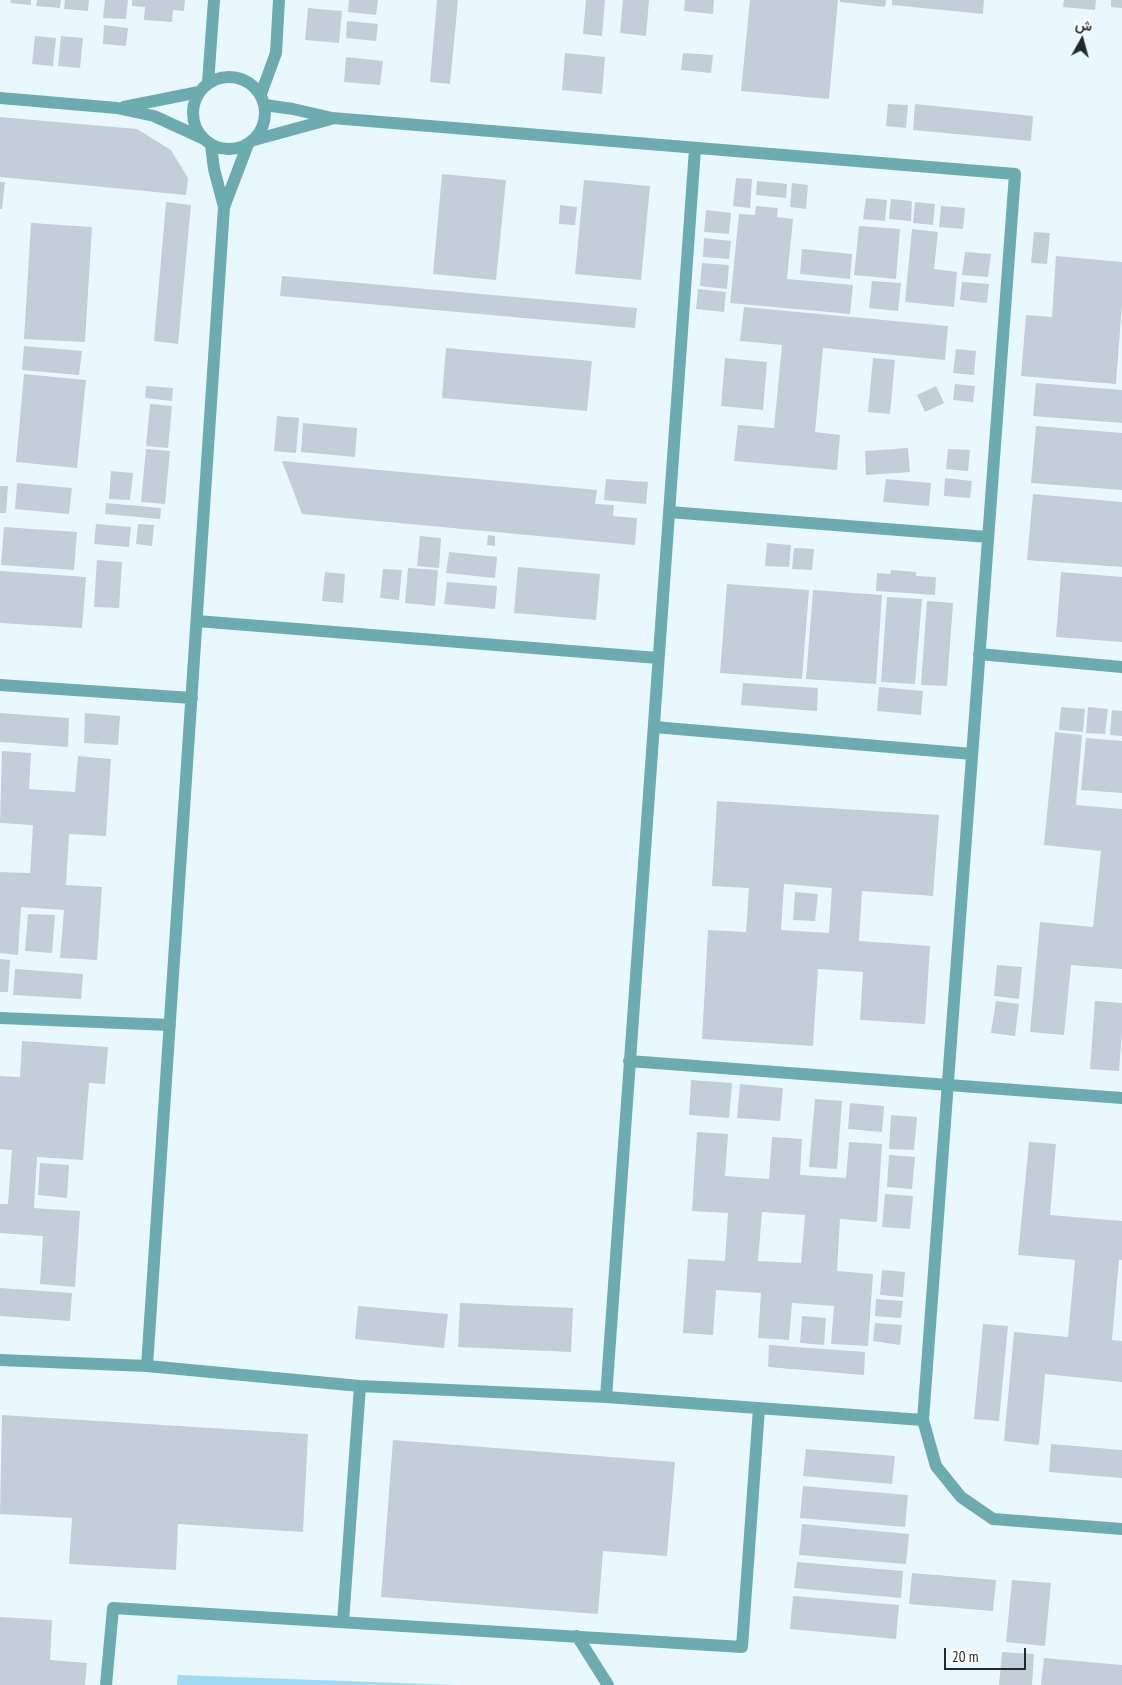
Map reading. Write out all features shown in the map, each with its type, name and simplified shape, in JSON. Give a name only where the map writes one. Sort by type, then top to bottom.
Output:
[{"type":"lane","points":[[214,0],[204,88],[194,103],[192,115],[195,127],[207,141],[224,207]]},
{"type":"lane","points":[[148,1366],[224,207],[251,142],[263,128],[266,116],[263,100],[276,52],[279,0]]},
{"type":"lane","points":[[117,108],[204,88],[222,78],[237,78],[250,84],[263,100],[332,118],[1015,174],[923,1420],[936,1466],[961,1497],[993,1519],[1122,1529]]},
{"type":"lane","points":[[0,98],[117,108],[154,116],[224,149],[236,149],[251,142],[332,118]]},
{"type":"lane","points":[[606,1398],[695,149]]},
{"type":"lane","points":[[669,512],[988,536]]},
{"type":"lane","points":[[197,621],[658,658]]},
{"type":"lane","points":[[979,654],[1122,667]]},
{"type":"lane","points":[[0,685],[192,698]]},
{"type":"lane","points":[[654,727],[972,754]]},
{"type":"lane","points":[[0,1018],[170,1025]]},
{"type":"lane","points":[[629,1060],[1122,1098]]},
{"type":"lane","points":[[0,1360],[148,1366],[360,1386],[606,1398],[923,1420]]},
{"type":"lane","points":[[343,1622],[360,1386]]},
{"type":"lane","points":[[106,1685],[113,1608],[742,1647],[758,1408]]},
{"type":"lane","points":[[577,1636],[608,1685]]},
{"type":"shaded area","points":[[178,1675],[456,1685],[177,1685]]},
{"type":"building","points":[[11,0],[31,0],[31,5],[10,3]]},
{"type":"building","points":[[37,0],[61,0],[60,8],[36,6]]},
{"type":"building","points":[[65,0],[89,0],[88,11],[64,9]]},
{"type":"building","points":[[105,0],[128,0],[126,19],[103,18]]},
{"type":"building","points":[[132,0],[185,0],[184,11],[173,10],[172,22],[144,20],[145,7],[132,6]]},
{"type":"building","points":[[349,0],[378,0],[376,15],[348,12]]},
{"type":"building","points":[[437,0],[458,0],[450,84],[430,82]]},
{"type":"building","points":[[586,0],[605,0],[602,36],[583,34]]},
{"type":"building","points":[[623,0],[649,0],[646,36],[620,33]]},
{"type":"building","points":[[685,0],[714,0],[713,14],[684,11]]},
{"type":"building","points":[[750,0],[838,0],[829,99],[741,91]]},
{"type":"building","points":[[840,0],[886,0],[885,7],[840,2]]},
{"type":"building","points":[[892,0],[984,0],[983,14],[892,5]]},
{"type":"building","points":[[1064,0],[1096,0],[1095,10],[1063,7]]},
{"type":"building","points":[[1111,0],[1122,0],[1122,8],[1111,7]]},
{"type":"building","points":[[308,8],[342,11],[339,43],[305,40]]},
{"type":"building","points":[[347,21],[378,24],[376,41],[346,38]]},
{"type":"building","points":[[104,25],[128,28],[126,46],[103,44]]},
{"type":"building","points":[[35,36],[56,38],[53,66],[32,64]]},
{"type":"building","points":[[61,36],[83,38],[80,68],[58,66]]},
{"type":"building","points":[[565,53],[605,57],[602,94],[562,90]]},
{"type":"building","points":[[683,53],[713,55],[711,73],[681,70]]},
{"type":"building","points":[[346,57],[383,61],[380,85],[344,82]]},
{"type":"building","points":[[888,104],[908,105],[906,128],[886,126]]},
{"type":"building","points":[[915,104],[1033,116],[1031,141],[913,130]]},
{"type":"building","points":[[0,117],[137,129],[171,150],[188,178],[186,195],[0,177]]},
{"type":"building","points":[[442,174],[506,180],[496,280],[433,274]]},
{"type":"building","points":[[736,178],[752,179],[750,208],[733,206]]},
{"type":"building","points":[[584,180],[650,186],[641,280],[575,274]]},
{"type":"building","points":[[757,181],[787,184],[786,198],[756,195]]},
{"type":"building","points":[[0,182],[5,182],[2,209],[0,209]]},
{"type":"building","points":[[792,183],[808,185],[806,209],[790,207]]},
{"type":"building","points":[[866,198],[887,200],[885,221],[863,219]]},
{"type":"building","points":[[891,199],[912,201],[911,221],[889,219]]},
{"type":"building","points":[[166,202],[191,205],[178,344],[154,341]]},
{"type":"building","points":[[915,202],[935,204],[933,225],[913,223]]},
{"type":"building","points":[[560,205],[577,207],[575,225],[559,224]]},
{"type":"building","points":[[756,206],[778,208],[777,217],[793,219],[787,279],[853,285],[850,314],[730,303],[739,214],[755,215]]},
{"type":"building","points":[[941,206],[965,208],[963,229],[939,227]]},
{"type":"building","points":[[706,210],[731,213],[729,234],[704,232]]},
{"type":"building","points":[[31,223],[92,227],[85,342],[24,339]]},
{"type":"building","points":[[859,226],[900,229],[896,279],[854,275]]},
{"type":"building","points":[[912,229],[938,232],[934,269],[957,272],[954,307],[905,302]]},
{"type":"building","points":[[1034,232],[1050,233],[1047,264],[1031,263]]},
{"type":"building","points":[[704,238],[731,241],[729,259],[703,257]]},
{"type":"building","points":[[802,249],[852,254],[850,279],[800,274]]},
{"type":"building","points":[[965,252],[991,254],[988,277],[962,275]]},
{"type":"building","points":[[1056,256],[1122,262],[1122,304],[1116,384],[1021,376],[1026,315],[1052,317]]},
{"type":"building","points":[[702,263],[729,265],[727,289],[700,286]]},
{"type":"building","points":[[282,276],[637,308],[635,328],[280,296]]},
{"type":"building","points":[[872,281],[901,283],[898,311],[869,308]]},
{"type":"building","points":[[962,282],[989,284],[987,303],[960,300]]},
{"type":"building","points":[[698,289],[726,292],[724,312],[696,309]]},
{"type":"building","points":[[744,307],[948,326],[945,360],[823,348],[815,432],[840,435],[837,470],[734,461],[738,425],[774,428],[782,345],[740,341]]},
{"type":"building","points":[[24,346],[82,351],[79,375],[22,370]]},
{"type":"building","points":[[446,348],[592,361],[587,411],[442,398]]},
{"type":"building","points":[[956,349],[976,351],[974,375],[953,373]]},
{"type":"building","points":[[725,358],[767,362],[763,410],[721,406]]},
{"type":"building","points":[[873,358],[895,360],[890,414],[868,412]]},
{"type":"building","points":[[24,374],[86,380],[77,468],[16,462]]},
{"type":"building","points":[[1036,383],[1122,390],[1122,423],[1033,416]]},
{"type":"building","points":[[955,384],[975,386],[973,402],[953,400]]},
{"type":"building","points":[[146,386],[173,388],[172,401],[145,398]]},
{"type":"building","points":[[936,386],[944,403],[925,412],[917,395]]},
{"type":"building","points":[[150,404],[172,406],[168,448],[146,446]]},
{"type":"building","points":[[277,416],[299,418],[296,453],[274,451]]},
{"type":"building","points":[[303,423],[357,428],[355,457],[301,452]]},
{"type":"building","points":[[1036,426],[1122,433],[1122,490],[1031,483]]},
{"type":"building","points":[[908,448],[910,472],[866,475],[865,451]]},
{"type":"building","points":[[146,449],[170,451],[165,504],[141,502]]},
{"type":"building","points":[[948,449],[970,450],[968,471],[946,469]]},
{"type":"building","points":[[282,461],[597,490],[595,504],[614,505],[613,516],[637,518],[635,545],[302,514]]},
{"type":"building","points":[[111,471],[133,473],[130,500],[109,499]]},
{"type":"building","points":[[945,478],[972,481],[970,498],[944,496]]},
{"type":"building","points":[[606,479],[648,482],[646,504],[604,500]]},
{"type":"building","points":[[886,479],[931,483],[929,506],[883,502]]},
{"type":"building","points":[[17,483],[72,488],[69,514],[15,509]]},
{"type":"building","points":[[0,486],[8,486],[6,513],[0,513]]},
{"type":"building","points":[[1033,494],[1122,502],[1122,567],[1027,560]]},
{"type":"building","points":[[106,503],[161,508],[160,519],[105,514]]},
{"type":"building","points":[[96,524],[131,527],[129,547],[94,544]]},
{"type":"building","points":[[138,524],[154,525],[152,546],[136,544]]},
{"type":"building","points":[[4,527],[77,532],[74,570],[1,565]]},
{"type":"building","points":[[488,535],[495,536],[495,546],[487,545]]},
{"type":"building","points":[[420,536],[441,538],[439,568],[417,566]]},
{"type":"building","points":[[767,543],[791,545],[789,567],[765,566]]},
{"type":"building","points":[[794,548],[814,549],[812,570],[792,569]]},
{"type":"building","points":[[449,552],[497,557],[495,578],[446,573]]},
{"type":"building","points":[[97,560],[122,562],[119,608],[94,607]]},
{"type":"building","points":[[518,567],[600,574],[596,620],[514,613]]},
{"type":"building","points":[[408,568],[438,570],[435,606],[405,603]]},
{"type":"building","points":[[383,569],[402,570],[399,600],[380,598]]},
{"type":"building","points":[[891,570],[916,572],[916,576],[936,577],[935,595],[876,591],[877,573],[890,574]]},
{"type":"building","points":[[0,571],[86,577],[82,628],[0,623]]},
{"type":"building","points":[[325,572],[345,574],[343,603],[322,601]]},
{"type":"building","points":[[1061,572],[1122,577],[1122,642],[1056,637]]},
{"type":"building","points":[[447,582],[497,586],[495,609],[444,604]]},
{"type":"building","points":[[727,584],[809,590],[802,679],[720,673]]},
{"type":"building","points":[[813,590],[882,595],[876,684],[806,679]]},
{"type":"building","points":[[887,597],[922,599],[915,684],[881,682]]},
{"type":"building","points":[[927,601],[953,603],[947,686],[921,685]]},
{"type":"building","points":[[743,683],[818,688],[817,711],[741,705]]},
{"type":"building","points":[[879,687],[923,691],[921,715],[877,711]]},
{"type":"building","points":[[1061,707],[1085,709],[1083,732],[1059,730]]},
{"type":"building","points":[[1088,707],[1108,709],[1105,734],[1086,733]]},
{"type":"building","points":[[1112,710],[1122,711],[1122,736],[1110,735]]},
{"type":"building","points":[[0,713],[69,718],[68,747],[0,742]]},
{"type":"building","points":[[85,713],[120,716],[118,745],[84,743]]},
{"type":"building","points":[[1055,732],[1082,735],[1076,805],[1122,809],[1122,969],[1071,965],[1064,1035],[1030,1032],[1040,922],[1093,927],[1101,851],[1044,845]]},
{"type":"building","points":[[1086,738],[1122,741],[1122,793],[1081,790]]},
{"type":"building","points":[[2,751],[31,753],[29,789],[75,792],[78,756],[111,759],[106,836],[69,834],[66,885],[102,887],[97,960],[60,958],[64,910],[21,907],[18,955],[0,953],[0,872],[30,873],[33,825],[0,823]]},
{"type":"building","points":[[717,801],[939,815],[933,896],[862,891],[859,941],[930,946],[925,1024],[860,1020],[863,972],[818,969],[813,1046],[702,1039],[708,930],[746,932],[749,888],[712,886]],"holes":[[[784,884],[832,888],[829,933],[781,930]]]},
{"type":"building","points":[[795,892],[818,894],[815,921],[793,920]]},
{"type":"building","points":[[28,914],[55,915],[52,953],[25,951]]},
{"type":"building","points":[[0,959],[10,960],[8,992],[0,992]]},
{"type":"building","points":[[997,965],[1022,967],[1019,999],[994,996]]},
{"type":"building","points":[[15,969],[83,974],[81,999],[13,995]]},
{"type":"building","points":[[996,1001],[1019,1004],[1015,1036],[991,1033]]},
{"type":"building","points":[[1095,1001],[1122,1003],[1119,1071],[1090,1069]]},
{"type":"building","points":[[22,1041],[108,1047],[105,1084],[89,1083],[83,1160],[37,1157],[34,1208],[80,1211],[75,1287],[40,1284],[43,1236],[0,1233],[0,1204],[8,1204],[12,1150],[0,1149],[0,1076],[20,1077]]},
{"type":"building","points":[[691,1080],[732,1083],[729,1118],[689,1115]]},
{"type":"building","points":[[740,1084],[783,1088],[780,1121],[737,1118]]},
{"type":"building","points":[[815,1099],[842,1101],[837,1169],[809,1167]]},
{"type":"building","points":[[850,1103],[884,1106],[882,1132],[848,1129]]},
{"type":"building","points":[[891,1115],[917,1117],[914,1150],[889,1149]]},
{"type":"building","points":[[697,1132],[728,1134],[725,1176],[769,1179],[772,1137],[802,1139],[800,1175],[846,1178],[849,1142],[882,1144],[877,1222],[840,1219],[837,1271],[873,1274],[868,1346],[831,1344],[834,1306],[792,1303],[789,1340],[758,1338],[761,1293],[716,1290],[713,1335],[683,1333],[688,1259],[725,1261],[728,1213],[692,1211]],"holes":[[[762,1212],[805,1215],[801,1263],[758,1261]]]},
{"type":"building","points":[[1029,1142],[1056,1144],[1050,1215],[1122,1221],[1122,1260],[1119,1260],[1112,1340],[1122,1341],[1122,1382],[1045,1374],[1039,1445],[1004,1441],[1014,1332],[1068,1337],[1075,1260],[1018,1255]]},
{"type":"building","points":[[889,1155],[915,1157],[912,1189],[887,1187]]},
{"type":"building","points":[[40,1163],[69,1165],[67,1198],[38,1195]]},
{"type":"building","points":[[885,1194],[913,1196],[910,1229],[882,1227]]},
{"type":"building","points":[[882,1270],[905,1272],[903,1297],[880,1295]]},
{"type":"building","points":[[0,1288],[72,1293],[70,1321],[0,1316]]},
{"type":"building","points":[[876,1299],[903,1301],[901,1318],[875,1316]]},
{"type":"building","points":[[460,1303],[573,1308],[571,1352],[458,1347]]},
{"type":"building","points":[[358,1306],[448,1314],[444,1348],[355,1339]]},
{"type":"building","points":[[802,1316],[826,1318],[824,1345],[800,1343]]},
{"type":"building","points":[[875,1323],[902,1325],[900,1345],[873,1341]]},
{"type":"building","points":[[983,1324],[1008,1326],[999,1421],[974,1419]]},
{"type":"building","points":[[769,1345],[865,1352],[864,1375],[768,1367]]},
{"type":"building","points":[[2,1415],[308,1434],[303,1532],[178,1524],[176,1570],[69,1564],[72,1518],[0,1514]]},
{"type":"building","points":[[393,1440],[675,1462],[667,1556],[603,1551],[598,1614],[381,1597]]},
{"type":"building","points":[[1051,1444],[1122,1450],[1122,1478],[1049,1472]]},
{"type":"building","points":[[806,1449],[895,1456],[892,1484],[803,1476]]},
{"type":"building","points":[[803,1486],[908,1495],[905,1527],[800,1518]]},
{"type":"building","points":[[802,1524],[909,1534],[906,1564],[799,1555]]},
{"type":"building","points":[[797,1562],[903,1571],[901,1598],[794,1588]]},
{"type":"building","points":[[912,1573],[996,1580],[993,1611],[909,1604]]},
{"type":"building","points":[[1012,1580],[1051,1583],[1045,1646],[1006,1642]]},
{"type":"building","points":[[793,1596],[899,1605],[896,1639],[790,1629]]},
{"type":"building","points":[[0,1617],[52,1620],[50,1660],[87,1663],[85,1685],[0,1685]]},
{"type":"building","points":[[1002,1652],[1034,1654],[1032,1685],[999,1685]]},
{"type":"building","points":[[1044,1658],[1122,1665],[1122,1685],[1041,1685]]}]
